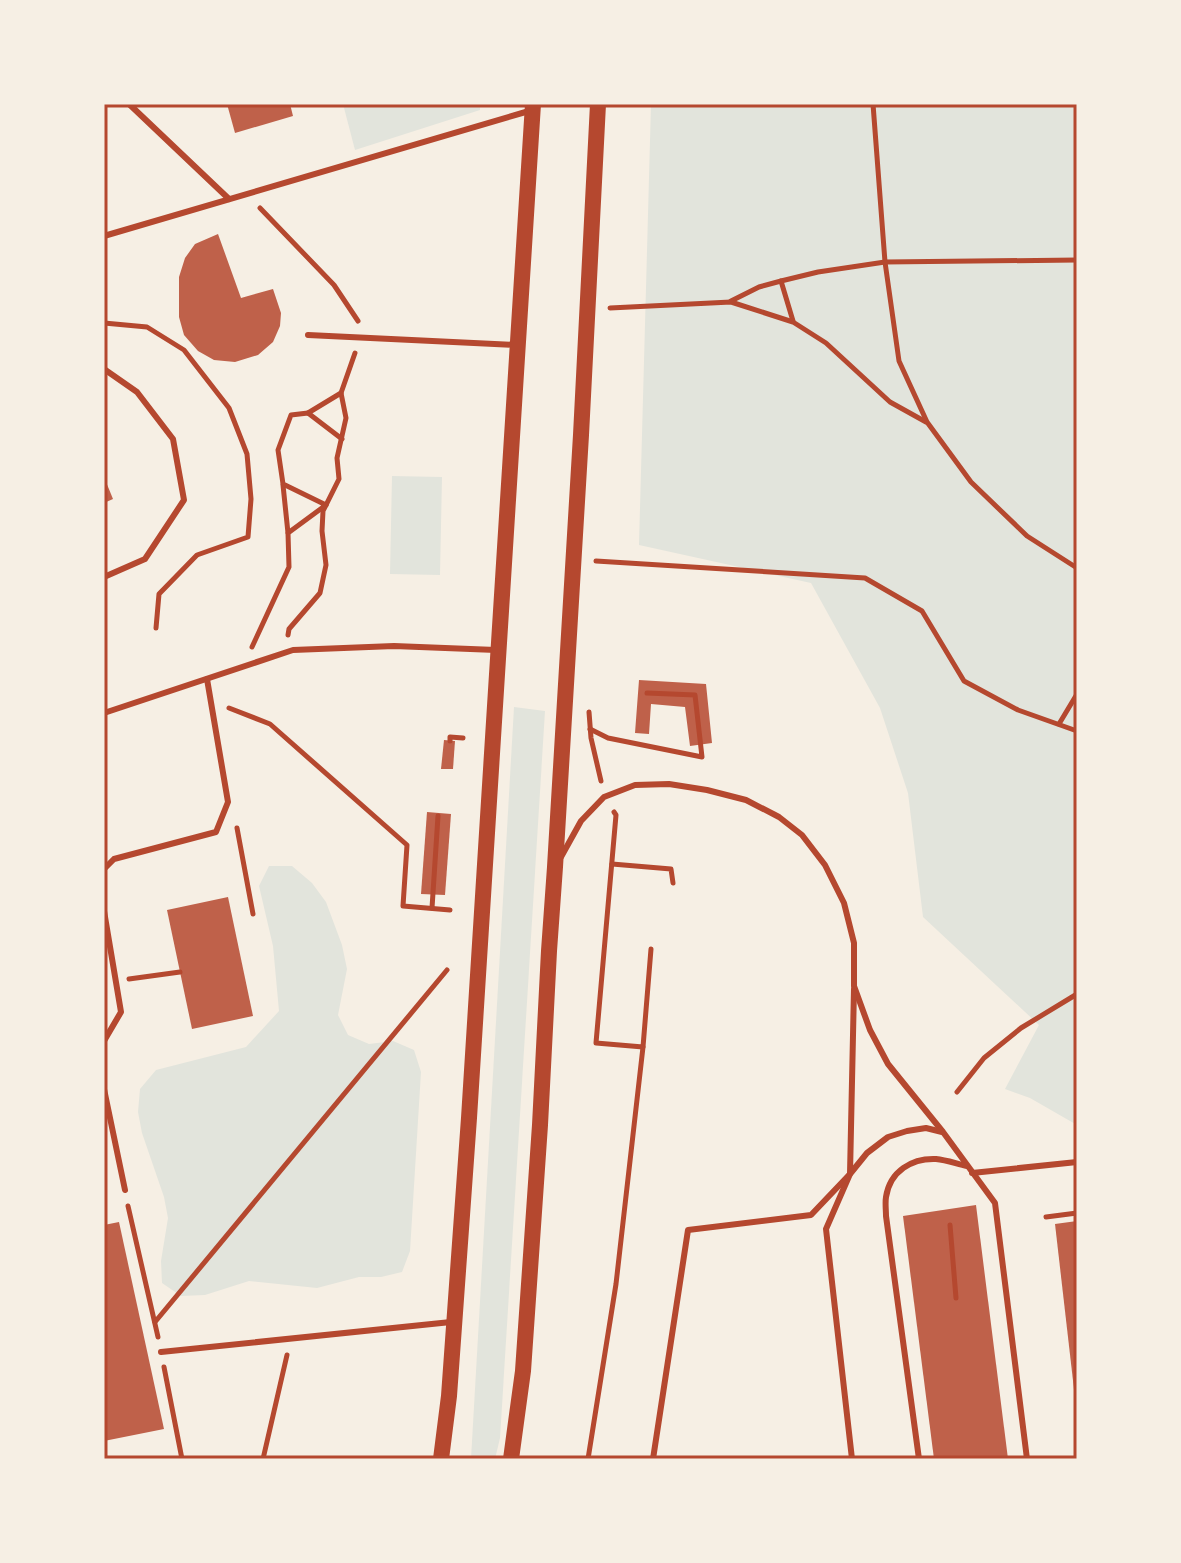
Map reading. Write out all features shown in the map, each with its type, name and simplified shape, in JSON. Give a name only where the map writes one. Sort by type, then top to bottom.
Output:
[{"type":"main road","points":[[511,1459],[525,1355],[540,1125],[598,104]]},
{"type":"main road","points":[[441,1459],[455,1322],[532,107]]},
{"type":"lane","points":[[129,104],[229,199]]},
{"type":"lane","points":[[104,236],[532,107]]},
{"type":"lane","points":[[308,335],[517,345]]},
{"type":"lane","points":[[104,369],[137,392],[173,439],[184,500],[145,559],[104,577]]},
{"type":"lane","points":[[104,713],[293,650],[394,646],[499,650]]},
{"type":"lane","points":[[104,869],[114,859],[216,832],[228,802],[207,679]]},
{"type":"lane","points":[[555,867],[581,821],[604,797],[635,785],[669,784],[746,800],[779,817],[802,835],[825,865],[844,903],[854,943],[850,1174],[826,1229],[852,1459]]},
{"type":"lane","points":[[104,911],[121,1012],[104,1041]]},
{"type":"lane","points":[[854,986],[870,1030],[888,1064],[995,1203],[1027,1459]]},
{"type":"lane","points":[[104,1089],[125,1190]]},
{"type":"lane","points":[[653,1459],[688,1230],[811,1215],[867,1153],[888,1137],[926,1128],[943,1132]]},
{"type":"lane","points":[[919,1459],[886,1216],[890,1184],[901,1169],[917,1160],[938,1159],[970,1170],[1077,1162]]},
{"type":"lane","points":[[161,1352],[455,1322]]},
{"type":"path","points":[[873,104],[885,262],[899,361],[927,422],[971,482],[1027,536],[1077,568]]},
{"type":"path","points":[[247,194],[334,285],[359,323],[360,337],[341,393],[346,418],[337,458],[339,479],[323,511],[326,565],[320,593],[289,629],[286,652]]},
{"type":"path","points":[[731,302],[759,287],[781,281],[885,262],[1077,260]]},
{"type":"path","points":[[781,281],[793,322]]},
{"type":"path","points":[[610,308],[731,302],[793,322],[826,343],[890,402],[927,422]]},
{"type":"path","points":[[104,323],[147,327],[184,350],[229,408],[247,454],[251,499],[248,537],[197,555],[159,594],[156,628]]},
{"type":"path","points":[[243,667],[289,567],[278,450],[291,415],[308,413],[341,393]]},
{"type":"path","points":[[308,413],[342,439]]},
{"type":"path","points":[[283,484],[326,505]]},
{"type":"path","points":[[288,533],[326,505]]},
{"type":"path","points":[[596,561],[865,578],[922,611],[964,681],[1018,710],[1077,731]]},
{"type":"path","points":[[590,729],[608,738],[702,757],[695,695],[647,693]]},
{"type":"path","points":[[1058,724],[1077,694]]},
{"type":"path","points":[[211,701],[270,724],[407,845],[403,906],[450,910]]},
{"type":"path","points":[[588,703],[604,797],[616,815],[596,1043],[643,1047]]},
{"type":"path","points":[[641,745],[642,733]]},
{"type":"path","points":[[450,741],[450,737],[463,738]]},
{"type":"path","points":[[228,802],[237,828],[253,914]]},
{"type":"path","points":[[432,908],[438,816]]},
{"type":"path","points":[[612,864],[671,869],[673,883]]},
{"type":"path","points":[[588,1459],[616,1284],[651,949]]},
{"type":"path","points":[[155,1322],[447,970]]},
{"type":"path","points":[[115,982],[180,972]]},
{"type":"path","points":[[957,1092],[984,1058],[1021,1028],[1077,994]]},
{"type":"path","points":[[125,1190],[182,1459]]},
{"type":"path","points":[[1046,1217],[1077,1213]]},
{"type":"path","points":[[950,1225],[956,1298]]},
{"type":"path","points":[[263,1459],[291,1338]]},
{"type":"shaded area","points":[[343,104],[480,104],[480,110],[355,150]]},
{"type":"shaded area","points":[[651,104],[1077,104],[1077,1125],[1030,1098],[1005,1089],[1039,1025],[923,917],[908,793],[880,708],[811,583],[639,545]]},
{"type":"shaded area","points":[[392,476],[442,477],[440,575],[390,574]]},
{"type":"shaded area","points":[[514,707],[545,711],[500,1438],[495,1459],[471,1459]]},
{"type":"shaded area","points":[[269,866],[292,866],[312,883],[326,902],[342,945],[347,969],[338,1015],[348,1035],[369,1044],[393,1041],[414,1050],[421,1072],[410,1251],[402,1272],[381,1277],[359,1277],[317,1288],[249,1281],[205,1295],[181,1296],[162,1283],[161,1261],[168,1218],[142,1133],[138,1112],[140,1089],[156,1070],[246,1047],[279,1011],[273,946],[259,886]]},
{"type":"building","points":[[227,104],[290,104],[293,116],[235,133]]},
{"type":"building","points":[[218,234],[241,298],[273,289],[281,313],[280,326],[273,342],[258,355],[235,362],[214,360],[198,351],[184,335],[179,317],[179,277],[185,258],[195,244]]},
{"type":"building","points":[[104,477],[113,499],[104,503]]},
{"type":"building","points":[[639,680],[706,684],[712,743],[690,746],[685,707],[651,704],[649,734],[635,733]]},
{"type":"building","points":[[444,740],[455,741],[453,769],[441,769]]},
{"type":"building","points":[[427,812],[451,814],[445,895],[421,894]]},
{"type":"building","points":[[228,897],[253,1016],[192,1029],[167,910]]},
{"type":"building","points":[[976,1205],[1008,1459],[934,1459],[903,1216]]},
{"type":"building","points":[[1077,1221],[1077,1398],[1075,1398],[1055,1224]]},
{"type":"building","points":[[119,1222],[164,1429],[104,1441],[104,1225]]}]
